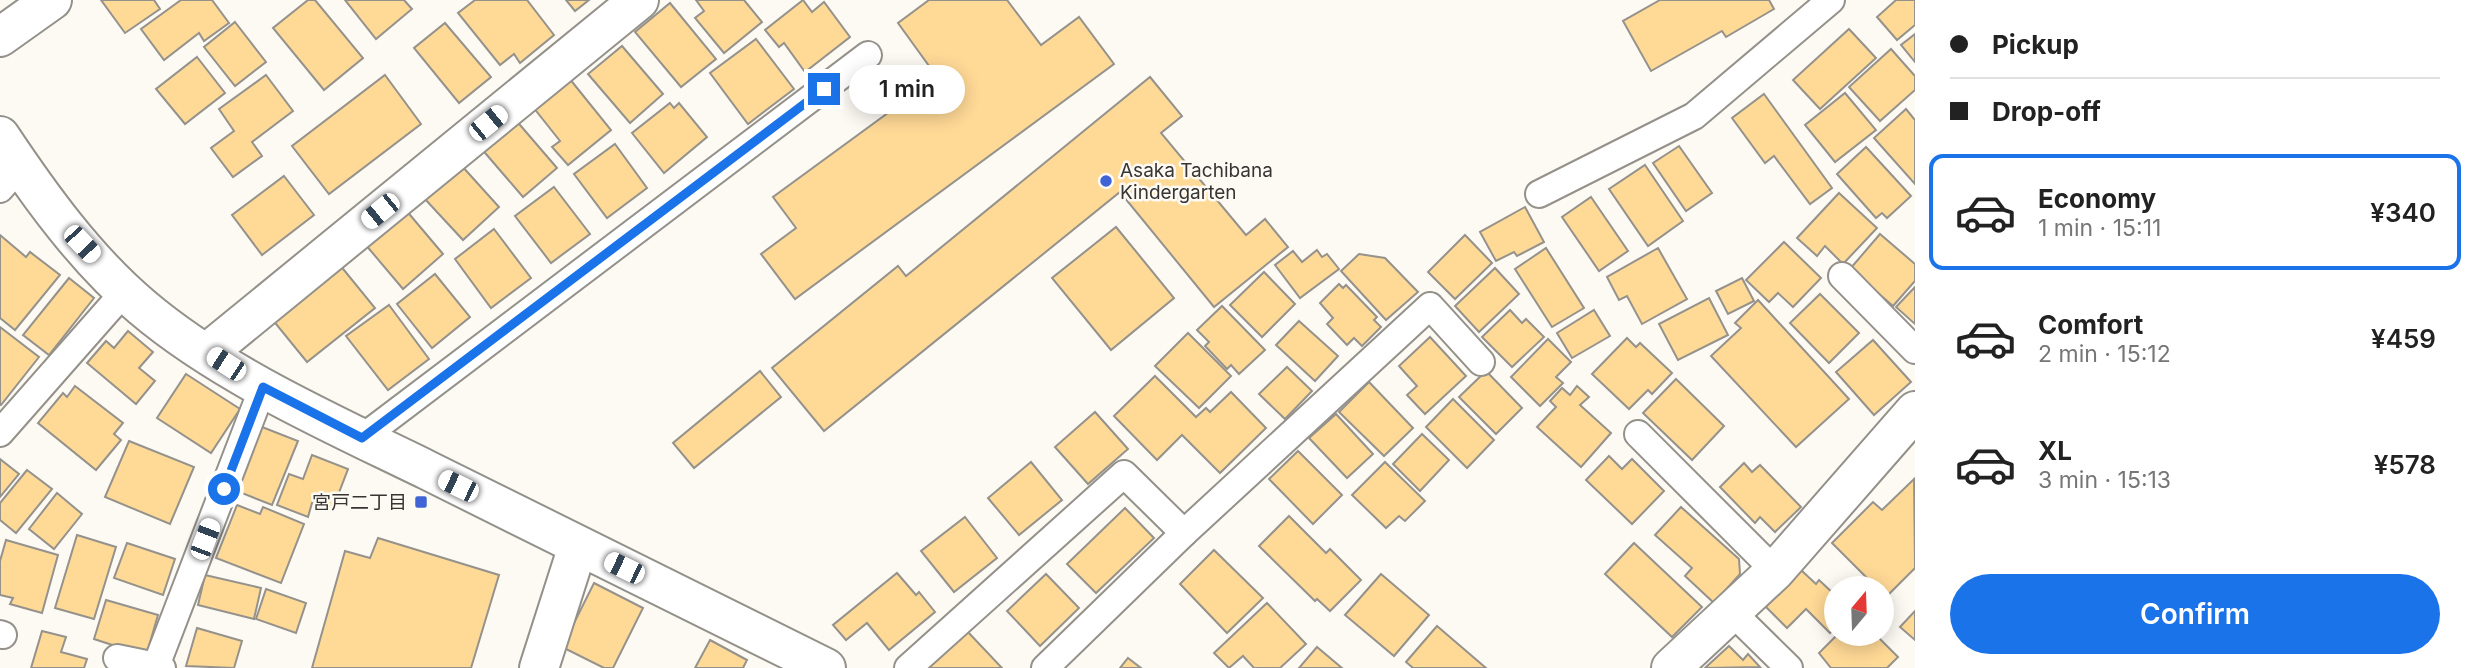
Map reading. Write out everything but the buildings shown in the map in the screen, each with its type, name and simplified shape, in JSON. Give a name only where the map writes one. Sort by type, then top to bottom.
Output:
[{"type":"street","points":[[0,37],[52,0]]},
{"type":"street","points":[[208,352],[639,0]]},
{"type":"street","points":[[7,164],[125,291],[166,325],[263,387],[826,668]]},
{"type":"street","points":[[1671,668],[1775,571],[1915,411]]},
{"type":"street","points":[[539,668],[578,545]]},
{"type":"lane","points":[[1539,194],[1694,116],[1831,0]]},
{"type":"lane","points":[[362,438],[868,55]]},
{"type":"lane","points":[[1842,276],[1915,350]]},
{"type":"lane","points":[[0,433],[125,291]]},
{"type":"lane","points":[[1045,668],[1184,533],[1430,306],[1481,362]]},
{"type":"lane","points":[[117,659],[159,667],[263,387]]},
{"type":"lane","points":[[1638,434],[1775,571]]},
{"type":"lane","points":[[908,668],[1124,474],[1184,533]]},
{"type":"lane","points":[[1731,611],[1789,668]]},
{"type":"place","name":"Asaka Tachibana Kindergarten","points":[[1106,181]]},
{"type":"place","name":"宮戸二丁目","points":[[421,502]]},
{"type":"route","points":[[224,489],[263,387],[362,438],[824,89]]}]
